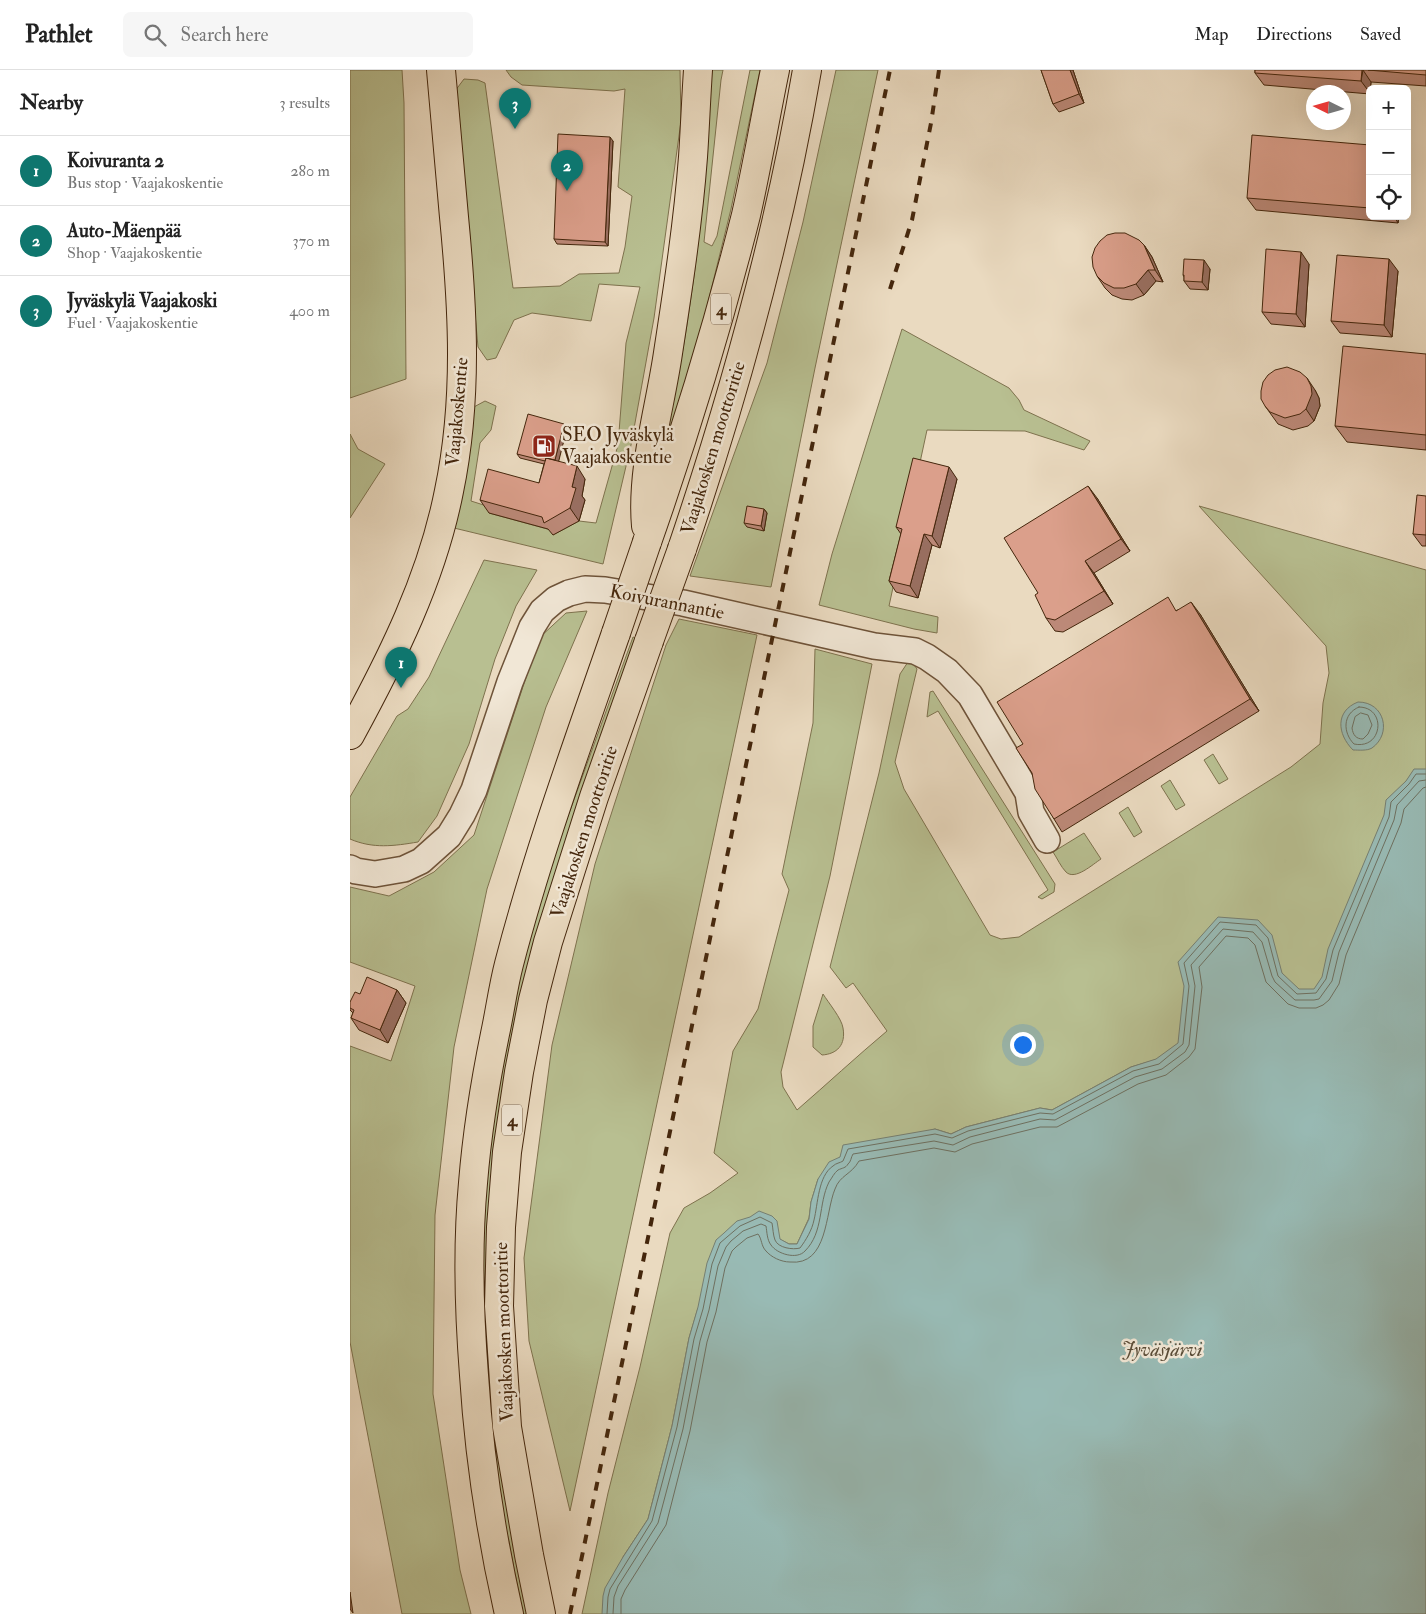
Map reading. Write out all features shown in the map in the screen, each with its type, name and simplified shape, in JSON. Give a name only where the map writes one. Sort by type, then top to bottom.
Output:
[{"type":"main road","name":"Vaajakoskentie","points":[[350,735],[391,658],[425,575],[445,511],[457,447],[462,399],[463,353],[459,267],[441,70]]},
{"type":"main road","points":[[647,542],[644,507],[648,463],[662,390],[680,270],[693,158],[698,70]]},
{"type":"main road","name":"Vaajakosken moottoritie","points":[[509,1614],[497,1562],[478,1433],[469,1309],[469,1247],[473,1184],[488,1072],[508,967],[529,891],[690,416],[717,325],[746,213],[775,70]]},
{"type":"main road","name":"Vaajakosken moottoritie","points":[[541,1614],[507,1427],[499,1306],[501,1227],[507,1152],[519,1072],[533,1000],[548,942],[591,806],[682,549],[720,434],[779,210],[807,70]]},
{"type":"street","name":"Koivurannantie","points":[[350,868],[356,871],[375,874],[404,869],[421,861],[449,836],[474,790],[510,682],[532,627],[542,611],[556,599],[585,589],[605,590],[683,603],[864,644],[915,651],[927,657],[947,671],[970,695],[1028,793],[1031,812],[1047,840]]},
{"type":"green space","points":[[350,70],[402,70],[404,103],[406,379],[350,398]]},
{"type":"green space","points":[[506,70],[680,70],[681,121],[654,318],[631,445],[603,564],[454,528],[472,408],[485,401],[496,406],[491,430],[480,443],[471,501],[490,507],[489,513],[551,530],[553,535],[579,521],[596,523],[618,445],[626,343],[640,287],[599,284],[591,321],[532,313],[514,320],[496,358],[487,360],[478,347],[455,91],[464,79],[478,80],[485,83],[513,288],[560,286],[579,274],[619,273],[625,247],[632,196],[618,187],[625,89],[614,91],[522,85],[511,77]]},
{"type":"green space","points":[[711,70],[723,70],[704,242],[712,246],[717,236],[750,70],[760,70],[731,209],[699,339],[657,482],[683,349],[698,246],[704,187]]},
{"type":"green space","points":[[836,70],[878,70],[771,587],[690,576],[767,363],[803,222]]},
{"type":"green space","points":[[902,329],[1009,388],[1019,400],[1024,410],[1090,441],[1084,450],[1025,431],[927,430],[889,606],[938,617],[937,633],[819,605],[832,554]]},
{"type":"green space","points":[[350,434],[358,449],[385,464],[350,518]]},
{"type":"green space","points":[[1199,506],[1426,570],[1426,852],[1376,972],[1263,1028],[1131,1067],[1052,1110],[1040,1108],[966,1127],[951,1134],[935,1129],[840,1157],[818,1179],[811,1202],[809,1218],[797,1244],[789,1244],[779,1239],[698,1308],[689,1338],[672,1426],[648,1519],[623,1557],[629,1614],[582,1614],[608,1493],[640,1367],[670,1233],[684,1208],[710,1193],[738,1173],[714,1153],[733,1051],[758,1009],[789,890],[782,874],[813,723],[815,649],[872,664],[830,876],[781,1072],[783,1087],[797,1110],[887,1031],[853,983],[846,988],[830,967],[879,773],[900,674],[910,659],[917,669],[895,762],[904,789],[990,935],[1001,939],[1019,937],[1291,767],[1320,744],[1323,703],[1329,673],[1326,646]]},
{"type":"green space","points":[[484,560],[537,570],[516,606],[495,659],[469,744],[437,816],[418,842],[375,845],[350,839],[350,797],[397,716],[408,709],[429,677]]},
{"type":"green space","points":[[587,611],[546,707],[487,889],[454,1047],[435,1215],[433,1394],[460,1570],[471,1614],[402,1614],[350,1342],[350,1046],[391,1061],[415,986],[350,962],[350,887],[389,896],[434,872],[474,835],[539,638],[566,613]]},
{"type":"green space","points":[[679,619],[757,635],[570,1511],[529,1341],[524,1258],[552,1045],[595,864],[666,645]]},
{"type":"green space","points":[[633,637],[639,639],[583,792],[489,1306],[530,1614],[523,1614],[499,1492],[490,1427],[482,1306],[483,1225],[489,1148],[507,1030],[525,954],[555,852]]},
{"type":"green space","points":[[933,691],[1055,884],[1054,892],[1042,899],[1038,897],[1048,890],[938,711],[927,717],[930,692]]},
{"type":"green space","points":[[1213,754],[1228,779],[1219,784],[1204,760]]},
{"type":"green space","points":[[1170,780],[1185,805],[1176,810],[1161,786]]},
{"type":"green space","points":[[1128,807],[1142,832],[1134,837],[1119,813]]},
{"type":"green space","points":[[1084,833],[1101,859],[1084,871],[1070,874],[1064,870],[1053,852]]},
{"type":"green space","points":[[823,994],[840,1020],[844,1034],[839,1048],[832,1053],[822,1055],[813,1047],[813,1026]]},
{"type":"water","points":[[1358,702],[1367,703],[1374,707],[1380,713],[1383,720],[1382,735],[1378,742],[1368,750],[1353,750],[1341,730],[1342,717],[1345,711]]},
{"type":"water","name":"Jyväsjärvi","points":[[1414,769],[1426,769],[1426,1614],[602,1614],[605,1588],[648,1519],[672,1426],[689,1338],[698,1307],[707,1263],[716,1240],[737,1221],[750,1217],[759,1211],[772,1216],[777,1221],[780,1239],[789,1244],[797,1244],[809,1219],[811,1202],[818,1179],[829,1162],[840,1157],[843,1145],[935,1129],[951,1134],[966,1127],[1040,1108],[1052,1110],[1131,1067],[1156,1059],[1178,1043],[1184,986],[1178,962],[1218,917],[1258,920],[1272,935],[1282,973],[1299,989],[1314,989],[1322,977],[1328,949],[1384,815],[1386,800],[1406,781]]},
{"type":"building","points":[[1041,70],[1070,70],[1079,94],[1053,104]]},
{"type":"building","points":[[1255,70],[1362,70],[1361,81],[1255,73]]},
{"type":"building","points":[[1368,70],[1426,70],[1426,75]]},
{"type":"building","points":[[558,134],[610,137],[605,242],[554,239]]},
{"type":"building","points":[[1252,135],[1366,145],[1366,208],[1247,198]]},
{"type":"building","points":[[1125,233],[1139,240],[1144,245],[1155,270],[1148,270],[1136,284],[1124,288],[1114,288],[1104,283],[1097,276],[1093,267],[1092,257],[1095,248],[1107,235]]},
{"type":"building","points":[[1266,249],[1301,252],[1296,314],[1262,312]]},
{"type":"building","points":[[1337,255],[1389,259],[1384,325],[1331,321]]},
{"type":"building","points":[[1184,259],[1204,260],[1202,282],[1184,281]]},
{"type":"building","points":[[1343,346],[1426,354],[1426,435],[1335,426]]},
{"type":"building","points":[[1287,367],[1300,372],[1307,378],[1312,394],[1306,409],[1300,414],[1285,418],[1270,412],[1261,399],[1261,391],[1263,382],[1268,375],[1275,370]]},
{"type":"building","points":[[528,414],[564,424],[555,460],[546,458],[545,461],[517,454]]},
{"type":"building","points":[[546,458],[577,466],[572,487],[576,488],[570,508],[544,523],[542,517],[480,500],[488,469],[539,483]]},
{"type":"building","points":[[913,458],[949,467],[932,536],[924,534],[910,586],[889,581],[902,529],[896,527]]},
{"type":"building","points":[[1088,486],[1121,539],[1085,561],[1104,591],[1055,620],[1046,618],[1035,595],[1038,593],[1004,538]]},
{"type":"building","points":[[1417,495],[1426,496],[1426,535],[1413,534]]},
{"type":"building","points":[[747,506],[764,509],[761,526],[744,523]]},
{"type":"building","points":[[1168,597],[1176,611],[1191,602],[1250,699],[1054,819],[1035,789],[1032,773],[1016,748],[1023,744],[997,702]]},
{"type":"building","points":[[367,977],[397,990],[380,1030],[351,1018],[354,1010],[350,1008],[350,1002],[355,992],[360,994]]},
{"type":"railway","points":[[570,1614],[890,70]]},
{"type":"railway","points":[[890,289],[912,220],[931,123],[939,70]]},
{"type":"place","name":"Jyväskylä Vaajakoski","points":[[515,129]]},
{"type":"place","name":"Auto-Mäenpää","points":[[567,191]]},
{"type":"place","name":"SEO Jyväskylä Vaajakoskentie","points":[[544,446]]},
{"type":"place","name":"Koivuranta 2","points":[[401,688]]}]
